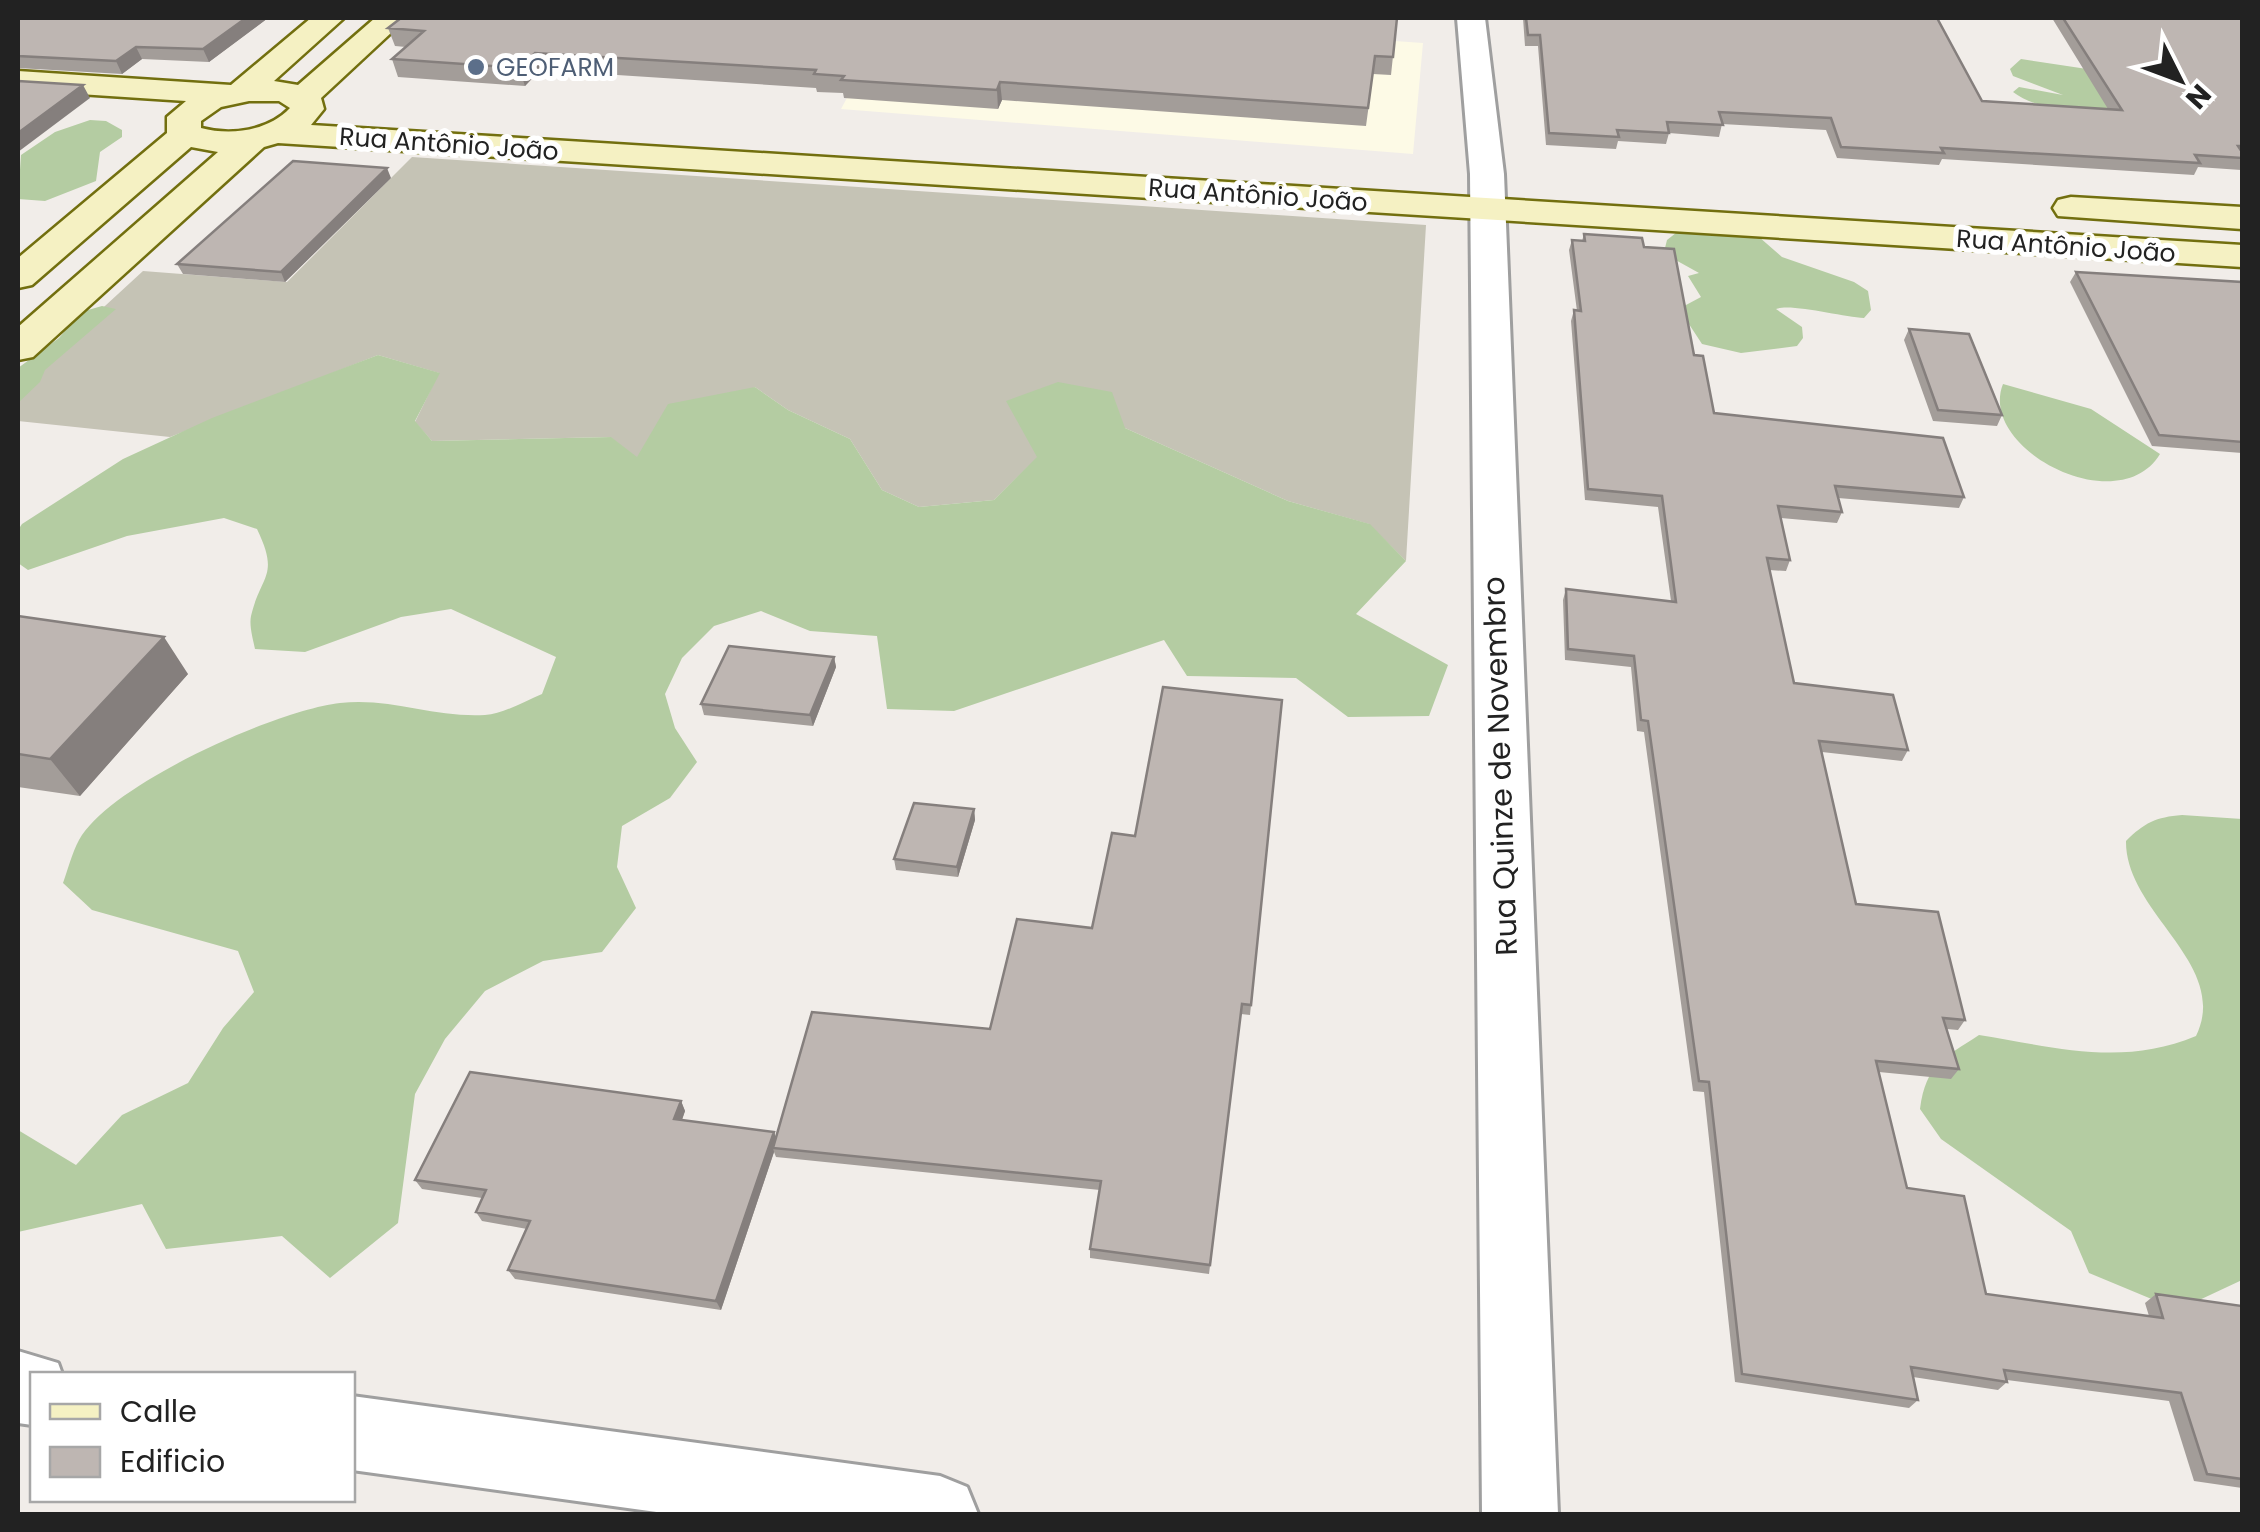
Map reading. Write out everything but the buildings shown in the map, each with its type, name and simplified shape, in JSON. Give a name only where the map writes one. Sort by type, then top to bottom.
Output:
[{"type":"main road","points":[[18,277],[194,108],[235,93],[329,18]]},
{"type":"main road","points":[[18,348],[263,136],[301,117],[304,100],[392,18]]},
{"type":"main road","points":[[18,80],[235,93]]},
{"type":"main road","name":"Rua Antônio João","points":[[235,93],[286,91],[304,100],[342,103]]},
{"type":"main road","points":[[580,152],[606,118]]},
{"type":"main road","name":"Rua Antônio João","points":[[173,128],[212,142],[263,136],[580,152],[1487,183],[2242,256]]},
{"type":"main road","name":"Rua Antônio João","points":[[2028,205],[2242,218]]},
{"type":"street","name":"Rua Quinze de Novembro","points":[[1471,18],[1487,183],[1520,1514]]},
{"type":"street","points":[[355,1434],[940,1514]]},
{"type":"shaded area","points":[[890,18],[1068,18],[1423,43],[1413,154],[841,109]]},
{"type":"shaded area","points":[[412,157],[1426,225],[1406,561],[1369,524],[1288,501],[1125,428],[1038,457],[994,500],[919,507],[882,490],[850,439],[788,410],[755,387],[637,458],[610,437],[432,441],[415,422],[439,373],[378,355],[170,437],[18,421],[18,386],[143,271],[287,282]]},
{"type":"green space","points":[[2021,59],[2087,69],[2130,105],[2070,109],[2025,99],[2013,92],[2019,87],[2063,95],[2013,76],[2010,69]]},
{"type":"green space","points":[[90,120],[106,121],[122,130],[122,137],[100,152],[96,181],[45,201],[18,199],[21,155],[55,132]]},
{"type":"green space","points":[[1686,225],[1751,230],[1782,257],[1854,282],[1868,291],[1871,310],[1864,318],[1776,309],[1802,327],[1803,338],[1797,346],[1741,353],[1702,344],[1683,315],[1686,305],[1701,297],[1688,276],[1699,273],[1672,258],[1665,248],[1667,240]]},
{"type":"green space","points":[[102,306],[116,309],[45,370],[40,382],[18,403],[18,368],[59,338],[81,312]]},
{"type":"green space","points":[[378,355],[440,373],[415,421],[432,441],[611,437],[637,457],[668,404],[755,387],[788,410],[850,439],[882,490],[919,507],[994,500],[1037,457],[1006,401],[1058,382],[1112,392],[1125,428],[1288,501],[1370,524],[1406,561],[1356,614],[1448,665],[1429,716],[1348,717],[1296,678],[1187,676],[1164,640],[954,711],[887,709],[877,636],[810,631],[761,611],[714,626],[682,658],[665,694],[675,728],[697,762],[670,798],[622,826],[617,867],[636,908],[602,952],[543,961],[485,991],[445,1039],[415,1094],[398,1223],[330,1278],[282,1236],[166,1249],[142,1204],[18,1232],[18,1130],[76,1165],[122,1115],[188,1083],[223,1028],[254,992],[238,951],[92,910],[63,883],[79,840],[97,818],[124,796],[198,753],[277,719],[312,709],[359,702],[485,715],[542,694],[556,657],[451,609],[401,617],[305,652],[255,649],[251,616],[266,575],[267,557],[257,529],[224,518],[127,536],[28,570],[18,563],[18,530],[22,524],[123,459],[212,418]]},
{"type":"green space","points":[[2003,384],[2091,409],[2160,454],[2140,473],[2115,481],[2085,479],[2056,469],[2030,453],[2011,432],[2001,408]]},
{"type":"green space","points":[[2182,815],[2242,819],[2242,1280],[2178,1310],[2089,1273],[2071,1231],[1941,1139],[1920,1109],[1932,1072],[1979,1035],[2088,1052],[2142,1051],[2196,1036],[2203,1010],[2200,985],[2189,962],[2141,892],[2130,867],[2126,841],[2151,822]]},
{"type":"place","name":"GEOFARM","points":[[476,67]]}]
